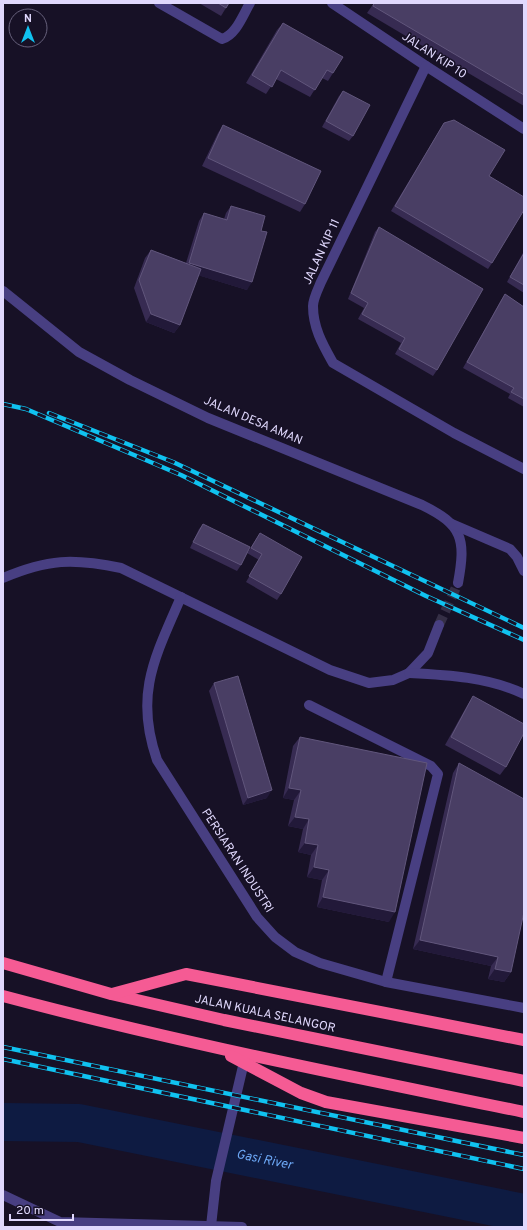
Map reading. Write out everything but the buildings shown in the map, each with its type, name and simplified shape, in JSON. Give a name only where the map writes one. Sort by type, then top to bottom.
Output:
[{"type":"highway","name":"JALAN KUALA SELANGOR","points":[[3,963],[111,994],[224,1020],[524,1082]]},
{"type":"highway","points":[[111,994],[186,974],[524,1040]]},
{"type":"highway","points":[[3,996],[102,1023],[218,1049],[524,1112]]},
{"type":"highway","points":[[218,1049],[301,1093],[326,1102],[524,1138]]},
{"type":"street","points":[[159,3],[222,39],[233,33],[250,3]]},
{"type":"street","name":"JALAN KIP 10","points":[[332,3],[426,66],[524,128]]},
{"type":"street","name":"JALAN KIP 11","points":[[426,66],[321,282],[313,305],[316,329],[322,344],[333,363],[460,436],[524,469]]},
{"type":"street","name":"JALAN DESA AMAN","points":[[3,291],[79,352],[130,380],[208,418],[422,504],[439,513],[452,524],[458,533],[461,544],[461,563],[458,583]]},
{"type":"street","points":[[452,524],[510,549],[517,557],[524,571]]},
{"type":"street","points":[[3,578],[28,567],[60,561],[93,562],[121,568],[330,670],[369,683],[393,680],[409,673],[428,653],[439,625]]},
{"type":"street","name":"PERSIARAN INDUSTRI","points":[[181,597],[153,661],[147,692],[150,742],[157,760],[257,917],[274,936],[295,952],[320,963],[386,982],[524,1008]]},
{"type":"street","points":[[409,673],[463,676],[511,688],[524,694]]},
{"type":"street","points":[[309,705],[431,766],[438,774],[386,982]]},
{"type":"street","points":[[211,1226],[216,1180],[244,1062]]},
{"type":"street","points":[[3,1195],[60,1222],[242,1227]]},
{"type":"waterway","name":"Gasi River","points":[[3,1122],[79,1123],[524,1213]]},
{"type":"tunnel","points":[[439,625],[458,583]]},
{"type":"railway","points":[[3,404],[26,409],[181,475],[426,596],[524,640]]},
{"type":"railway","points":[[49,413],[173,462],[524,628]]},
{"type":"railway","points":[[3,1047],[524,1155]]},
{"type":"railway","points":[[3,1059],[524,1169]]}]
